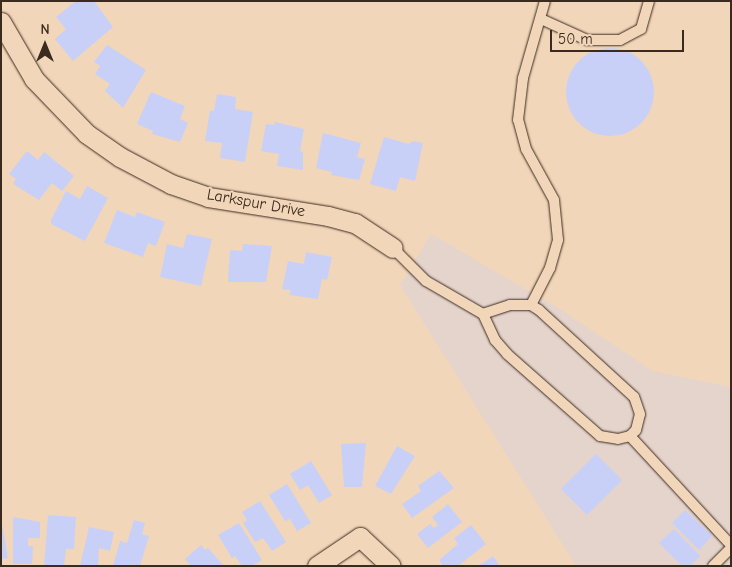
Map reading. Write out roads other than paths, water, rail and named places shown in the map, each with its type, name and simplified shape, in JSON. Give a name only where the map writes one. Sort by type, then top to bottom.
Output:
[{"type":"street","name":"Larkspur Drive","points":[[3,31],[34,78],[62,110],[87,134],[134,165],[171,184],[208,197],[346,220],[364,228],[394,248]]},
{"type":"street","points":[[317,566],[360,537],[391,566]]},
{"type":"lane","points":[[531,305],[550,268],[558,240],[554,200],[526,149],[518,120],[523,78],[541,19],[544,1]]},
{"type":"lane","points":[[541,19],[587,40],[620,40],[641,29],[649,1]]},
{"type":"lane","points":[[394,248],[426,280],[483,314],[495,340],[507,354],[591,429],[608,439],[630,436],[640,422],[634,397],[546,315],[531,305],[510,304],[483,314]]},
{"type":"lane","points":[[630,436],[731,547],[713,566]]}]
